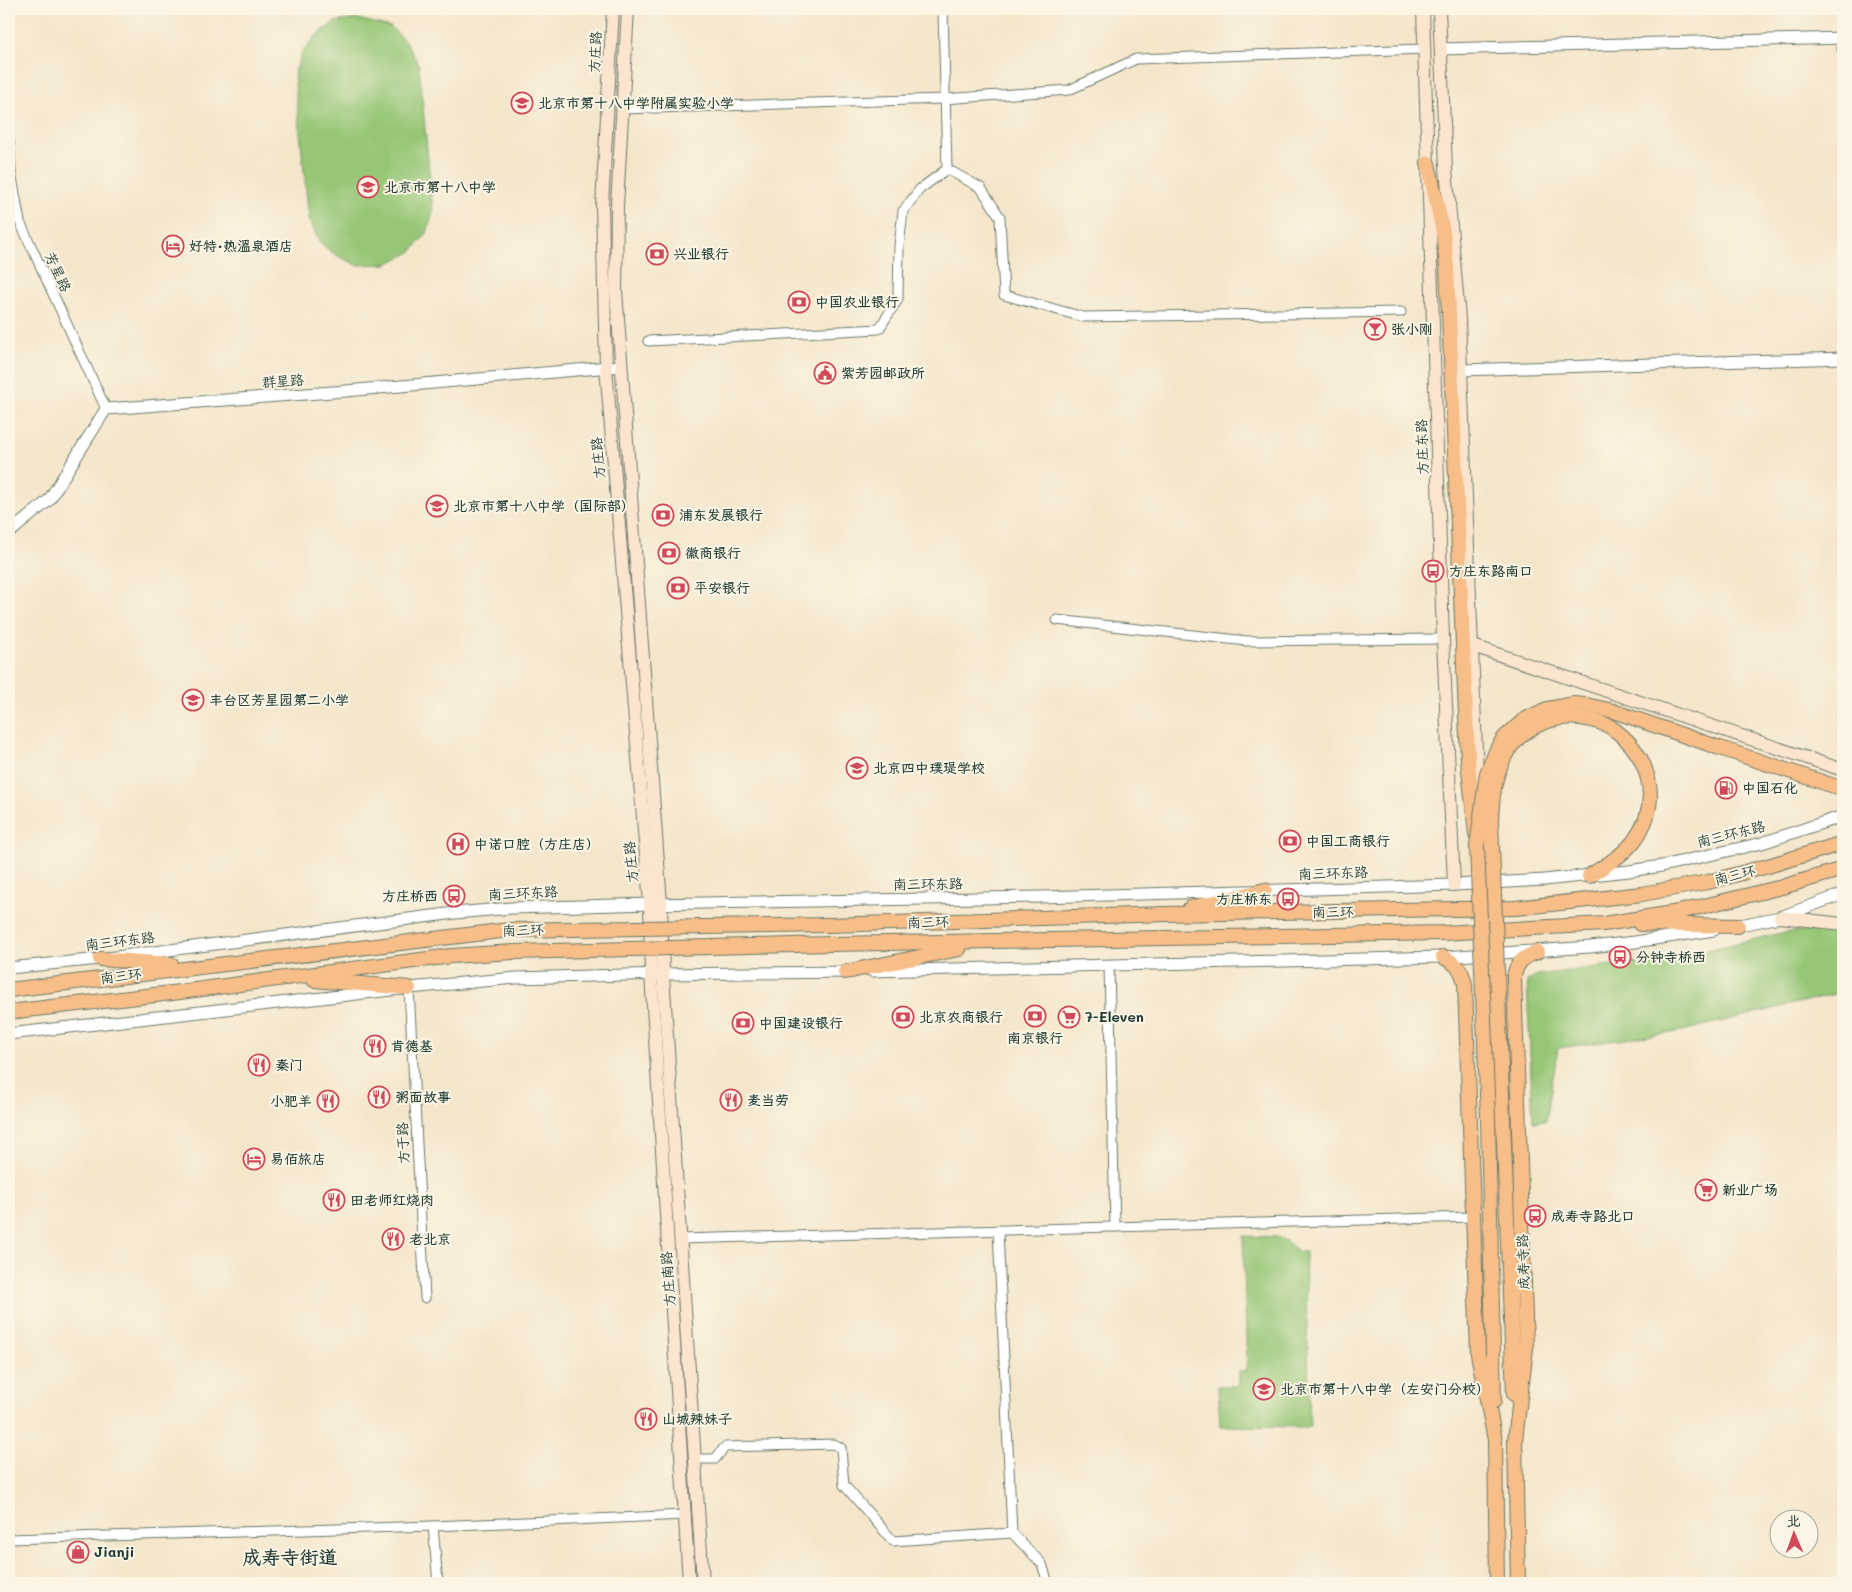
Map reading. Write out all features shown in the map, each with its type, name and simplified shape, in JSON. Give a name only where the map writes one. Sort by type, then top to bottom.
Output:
[{"type":"main road","name":"方庄路","points":[[613,9],[602,206],[606,367],[656,904]]},
{"type":"main road","name":"方庄路","points":[[628,9],[617,206],[616,291],[656,904]]},
{"type":"main road","name":"方庄东路","points":[[1423,9],[1443,639],[1454,885]]},
{"type":"main road","points":[[1439,9],[1446,168],[1459,318],[1481,884]]},
{"type":"main road","points":[[1425,49],[1441,49]]},
{"type":"main road","points":[[1428,163],[1443,232],[1447,267],[1468,761],[1477,846],[1488,1119],[1497,1583]]},
{"type":"main road","points":[[1472,646],[1843,770]]},
{"type":"main road","points":[[1477,846],[1484,786],[1491,760],[1504,738],[1524,720],[1560,705],[1586,705],[1613,711],[1843,789]]},
{"type":"main road","points":[[1515,1440],[1491,820],[1496,779],[1505,755],[1512,745],[1525,733],[1553,719],[1588,718],[1609,726],[1628,740],[1643,762],[1648,776],[1650,789],[1649,805],[1641,830],[1633,842],[1613,860],[1589,876]]},
{"type":"main road","name":"南三环","points":[[9,990],[509,930],[829,925],[1166,914],[1495,909],[1642,894],[1708,882],[1843,843]]},
{"type":"main road","name":"南三环","points":[[9,1012],[451,956],[513,952],[832,944],[1443,934],[1604,924],[1679,912],[1782,887],[1843,868]]},
{"type":"main road","points":[[1166,914],[1265,890]]},
{"type":"main road","points":[[656,904],[657,974]]},
{"type":"main road","points":[[1780,918],[1843,924]]},
{"type":"main road","points":[[1604,924],[1738,926]]},
{"type":"main road","points":[[845,972],[995,942]]},
{"type":"main road","name":"成寿寺路","points":[[1518,1583],[1515,1440],[1526,1348],[1514,976],[1519,962],[1524,957],[1537,952]]},
{"type":"main road","points":[[1443,957],[1457,965],[1466,984],[1478,1354],[1495,1440]]},
{"type":"main road","points":[[100,959],[201,967]]},
{"type":"main road","name":"方庄南路","points":[[657,974],[680,1239],[703,1583]]},
{"type":"main road","name":"方庄南路","points":[[657,974],[689,1583]]},
{"type":"main road","points":[[286,978],[409,988]]},
{"type":"main road","points":[[1469,1087],[1476,1072],[1492,1065],[1509,1070],[1517,1085]]},
{"type":"street","points":[[943,9],[946,169]]},
{"type":"street","points":[[1441,49],[1843,38],[1843,49]]},
{"type":"street","points":[[623,109],[944,99],[1069,90],[1136,59],[1425,49]]},
{"type":"street","name":"芳星路","points":[[9,140],[11,172],[20,222],[106,409]]},
{"type":"street","points":[[946,169],[981,188],[1000,217],[1004,295],[1083,317],[1401,312]]},
{"type":"street","points":[[648,341],[879,329],[898,299],[899,246],[904,211],[920,189],[946,169]]},
{"type":"street","points":[[1461,370],[1843,358]]},
{"type":"street","name":"群星路","points":[[106,409],[346,391],[621,366]]},
{"type":"street","points":[[9,533],[48,500],[106,409]]},
{"type":"street","points":[[1057,620],[1247,641],[1443,639]]},
{"type":"street","name":"南三环东路","points":[[9,968],[100,959],[454,913],[512,908],[1040,897],[1454,885],[1544,880],[1662,866],[1762,843],[1843,816]]},
{"type":"street","points":[[9,1034],[409,988],[516,978],[1443,957],[1537,952],[1635,942],[1738,926],[1780,918],[1843,894]]},
{"type":"street","points":[[1109,965],[1115,1227]]},
{"type":"street","name":"方于路","points":[[409,988],[425,1298]]},
{"type":"street","points":[[680,1239],[1473,1217]]},
{"type":"street","points":[[998,1230],[1012,1533],[1042,1564],[1048,1583]]},
{"type":"street","points":[[695,1459],[715,1459],[725,1446],[834,1444],[841,1448],[844,1485],[893,1541],[1012,1533]]},
{"type":"street","points":[[9,1539],[432,1526],[686,1515]]},
{"type":"street","points":[[432,1526],[438,1583]]},
{"type":"green space","points":[[358,19],[391,27],[407,43],[419,66],[433,212],[427,233],[411,252],[386,264],[357,265],[336,255],[320,243],[309,219],[294,75],[302,52],[316,36],[335,22]]},
{"type":"green space","points":[[1843,929],[1843,992],[1678,1032],[1558,1048],[1546,1121],[1533,1122],[1527,981],[1537,975],[1680,956],[1781,933]]},
{"type":"green space","points":[[1243,1236],[1277,1237],[1286,1241],[1299,1252],[1305,1252],[1310,1427],[1220,1426],[1218,1386],[1239,1386],[1239,1371],[1247,1370]]},
{"type":"place","name":"北京市第十八中学附属实验小学","points":[[522,103]]},
{"type":"place","name":"北京市第十八中学","points":[[368,187]]},
{"type":"place","name":"好特·热温泉酒店","points":[[173,246]]},
{"type":"place","name":"兴业银行","points":[[657,254]]},
{"type":"place","name":"中国农业银行","points":[[799,302]]},
{"type":"place","name":"张小刚","points":[[1375,329]]},
{"type":"place","name":"紫芳园邮政所","points":[[825,373]]},
{"type":"place","name":"北京市第十八中学（国际部）","points":[[437,506]]},
{"type":"place","name":"浦东发展银行","points":[[663,515]]},
{"type":"place","name":"徽商银行","points":[[669,553]]},
{"type":"place","name":"方庄东路南口","points":[[1433,571]]},
{"type":"place","name":"平安银行","points":[[678,588]]},
{"type":"place","name":"丰台区芳星园第二小学","points":[[193,700]]},
{"type":"place","name":"北京四中璞瑅学校","points":[[857,768]]},
{"type":"place","name":"中国石化","points":[[1726,788]]},
{"type":"place","name":"中国工商银行","points":[[1290,841]]},
{"type":"place","name":"中诺口腔（方庄店）","points":[[458,844]]},
{"type":"place","name":"方庄桥西","points":[[454,896]]},
{"type":"place","name":"方庄桥东","points":[[1288,899]]},
{"type":"place","name":"分钟寺桥西","points":[[1620,957]]},
{"type":"place","name":"南京银行","points":[[1035,1016]]},
{"type":"place","name":"北京农商银行","points":[[903,1017]]},
{"type":"place","name":"7-Eleven","points":[[1069,1017]]},
{"type":"place","name":"中国建设银行","points":[[743,1023]]},
{"type":"place","name":"肯德基","points":[[375,1046]]},
{"type":"place","name":"秦门","points":[[259,1065]]},
{"type":"place","name":"粥面故事","points":[[379,1097]]},
{"type":"place","name":"麦当劳","points":[[731,1100]]},
{"type":"place","name":"小肥羊","points":[[328,1101]]},
{"type":"place","name":"易佰旅店","points":[[254,1159]]},
{"type":"place","name":"新业广场","points":[[1706,1190]]},
{"type":"place","name":"田老师红烧肉","points":[[334,1200]]},
{"type":"place","name":"成寿寺路北口","points":[[1535,1216]]},
{"type":"place","name":"老北京","points":[[393,1239]]},
{"type":"place","name":"北京市第十八中学（左安门分校）","points":[[1264,1389]]},
{"type":"place","name":"山城辣妹子","points":[[646,1419]]},
{"type":"place","name":"Jianji","points":[[78,1552]]},
{"type":"district","name":"成寿寺街道","points":[[290,1557]]}]
